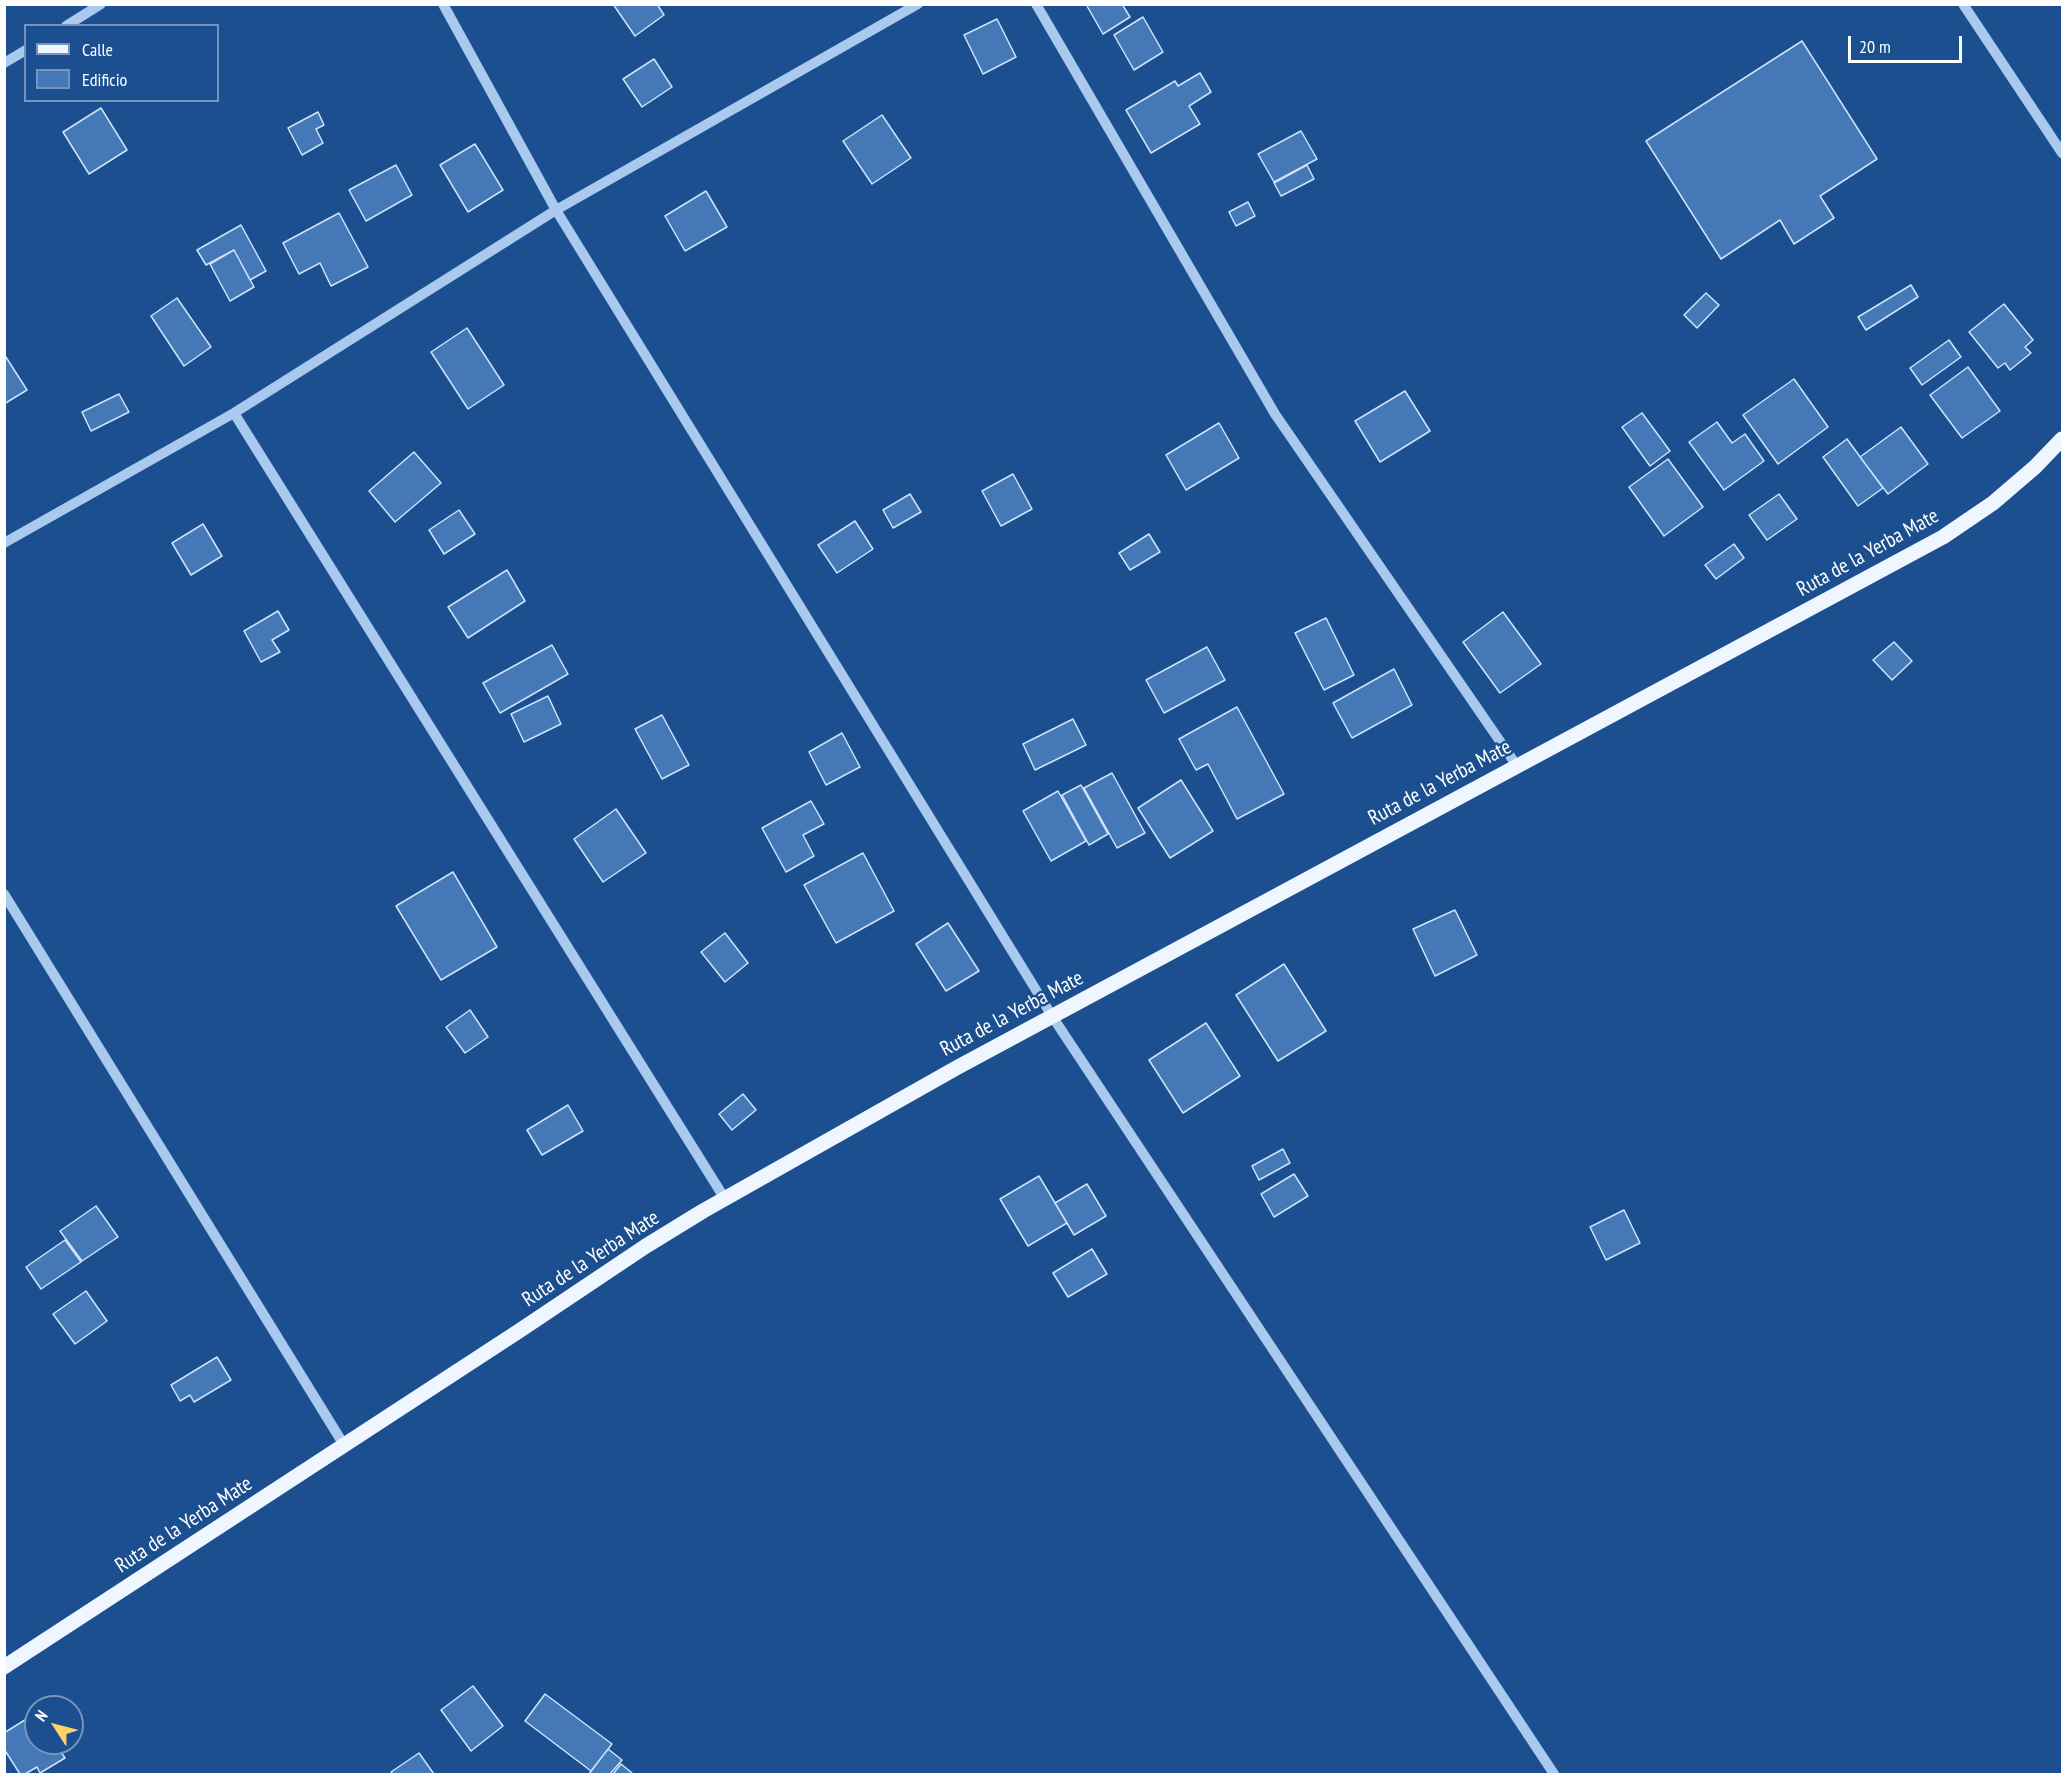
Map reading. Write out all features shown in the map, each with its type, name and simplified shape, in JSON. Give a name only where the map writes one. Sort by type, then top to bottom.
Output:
[{"type":"main road","name":"Ruta de la Yerba Mate","points":[[4,1667],[646,1246],[958,1067],[1943,537],[1993,503],[2062,440]]},
{"type":"street","points":[[69,24],[101,4]]},
{"type":"street","points":[[443,4],[556,210],[1052,1016],[1554,1774]]},
{"type":"street","points":[[4,543],[234,413],[556,210],[918,4]]},
{"type":"street","points":[[1036,4],[1275,414],[1517,766]]},
{"type":"street","points":[[1962,4],[2062,153]]},
{"type":"street","points":[[4,63],[24,51]]},
{"type":"street","points":[[234,413],[725,1199]]},
{"type":"street","points":[[4,894],[345,1445]]},
{"type":"building","points":[[613,4],[657,4],[664,15],[635,36]]},
{"type":"building","points":[[1089,4],[1122,4],[1130,17],[1103,34],[1087,6]]},
{"type":"building","points":[[1143,17],[1163,52],[1134,70],[1114,35]]},
{"type":"building","points":[[997,19],[1016,57],[983,74],[964,35]]},
{"type":"building","points":[[1802,41],[1877,159],[1820,196],[1834,218],[1794,244],[1780,220],[1721,259],[1646,141]]},
{"type":"building","points":[[654,59],[672,87],[642,107],[623,79]]},
{"type":"building","points":[[1200,73],[1211,92],[1189,106],[1200,124],[1151,153],[1126,110],[1175,81],[1178,86]]},
{"type":"building","points":[[101,108],[127,150],[89,174],[63,132]]},
{"type":"building","points":[[318,112],[324,125],[316,129],[323,143],[302,155],[288,128]]},
{"type":"building","points":[[882,115],[911,158],[872,184],[843,141]]},
{"type":"building","points":[[1301,131],[1317,159],[1274,182],[1258,154]]},
{"type":"building","points":[[475,144],[503,190],[468,212],[440,165]]},
{"type":"building","points":[[396,165],[412,195],[366,221],[349,190]]},
{"type":"building","points":[[1307,165],[1314,179],[1281,196],[1274,183]]},
{"type":"building","points":[[706,191],[727,227],[685,251],[665,216]]},
{"type":"building","points":[[1248,202],[1255,216],[1236,226],[1229,212]]},
{"type":"building","points":[[339,213],[368,267],[331,286],[320,263],[299,274],[283,243]]},
{"type":"building","points":[[241,225],[266,271],[250,280],[234,250],[206,265],[197,250]]},
{"type":"building","points":[[234,250],[254,287],[230,301],[210,264]]},
{"type":"building","points":[[1911,285],[1918,297],[1866,330],[1858,317]]},
{"type":"building","points":[[1706,293],[1719,305],[1697,328],[1684,315]]},
{"type":"building","points":[[177,298],[211,347],[184,366],[151,316]]},
{"type":"building","points":[[2004,304],[2033,340],[2025,347],[2031,353],[2010,370],[2005,363],[1998,368],[1969,332]]},
{"type":"building","points":[[467,328],[504,385],[468,409],[431,352]]},
{"type":"building","points":[[1949,340],[1961,357],[1922,385],[1910,368]]},
{"type":"building","points":[[4,354],[27,390],[4,404]]},
{"type":"building","points":[[1968,367],[2000,411],[1962,438],[1930,395]]},
{"type":"building","points":[[1794,379],[1828,427],[1778,464],[1743,415]]},
{"type":"building","points":[[1405,391],[1430,431],[1380,462],[1355,421]]},
{"type":"building","points":[[119,394],[129,412],[91,431],[82,412]]},
{"type":"building","points":[[1642,413],[1670,451],[1650,466],[1622,427]]},
{"type":"building","points":[[1717,422],[1732,443],[1745,434],[1764,461],[1724,490],[1689,442]]},
{"type":"building","points":[[1219,423],[1239,458],[1186,490],[1166,455]]},
{"type":"building","points":[[1901,427],[1928,464],[1888,494],[1860,457]]},
{"type":"building","points":[[1847,439],[1883,488],[1858,506],[1823,457]]},
{"type":"building","points":[[414,452],[441,483],[395,522],[369,491]]},
{"type":"building","points":[[1668,459],[1703,507],[1664,536],[1629,487]]},
{"type":"building","points":[[1013,474],[1032,509],[1001,526],[982,491]]},
{"type":"building","points":[[910,494],[921,512],[893,528],[883,510]]},
{"type":"building","points":[[1779,494],[1797,519],[1767,540],[1749,515]]},
{"type":"building","points":[[459,510],[475,534],[444,554],[429,530]]},
{"type":"building","points":[[855,521],[873,549],[837,573],[818,545]]},
{"type":"building","points":[[203,524],[222,556],[191,575],[172,543]]},
{"type":"building","points":[[1149,534],[1160,552],[1130,570],[1119,553]]},
{"type":"building","points":[[1734,544],[1744,558],[1716,579],[1705,565]]},
{"type":"building","points":[[507,570],[525,601],[468,638],[448,607]]},
{"type":"building","points":[[278,611],[289,630],[272,640],[280,652],[261,662],[244,631]]},
{"type":"building","points":[[1503,612],[1541,664],[1500,693],[1463,642]]},
{"type":"building","points":[[1326,618],[1354,675],[1324,690],[1295,633]]},
{"type":"building","points":[[1894,642],[1912,661],[1892,680],[1873,660]]},
{"type":"building","points":[[552,645],[568,674],[500,713],[483,683]]},
{"type":"building","points":[[1207,647],[1225,680],[1164,713],[1146,680]]},
{"type":"building","points":[[1394,669],[1412,705],[1352,738],[1333,703]]},
{"type":"building","points":[[548,696],[561,724],[524,742],[511,714]]},
{"type":"building","points":[[1237,707],[1284,794],[1237,819],[1208,764],[1196,770],[1179,739]]},
{"type":"building","points":[[662,715],[689,765],[662,779],[635,729]]},
{"type":"building","points":[[1073,719],[1086,745],[1035,770],[1023,744]]},
{"type":"building","points":[[842,733],[860,767],[826,785],[809,752]]},
{"type":"building","points":[[1112,773],[1145,833],[1117,848],[1084,788]]},
{"type":"building","points":[[1181,780],[1213,831],[1170,858],[1138,808]]},
{"type":"building","points":[[1081,785],[1108,834],[1089,845],[1062,795]]},
{"type":"building","points":[[1058,791],[1086,841],[1051,861],[1023,811]]},
{"type":"building","points":[[811,801],[824,824],[803,835],[814,856],[786,872],[762,828]]},
{"type":"building","points":[[616,809],[646,853],[603,882],[574,839]]},
{"type":"building","points":[[863,853],[894,911],[836,943],[804,885]]},
{"type":"building","points":[[453,872],[497,947],[441,980],[396,906]]},
{"type":"building","points":[[1455,910],[1477,955],[1435,976],[1413,929]]},
{"type":"building","points":[[948,923],[979,971],[946,991],[916,944]]},
{"type":"building","points":[[725,933],[748,963],[725,982],[701,952]]},
{"type":"building","points":[[1284,964],[1326,1031],[1278,1061],[1236,995]]},
{"type":"building","points":[[470,1010],[488,1037],[465,1053],[446,1027]]},
{"type":"building","points":[[1206,1023],[1240,1076],[1183,1113],[1149,1060]]},
{"type":"building","points":[[743,1094],[756,1110],[732,1130],[719,1114]]},
{"type":"building","points":[[568,1105],[583,1131],[542,1155],[527,1130]]},
{"type":"building","points":[[1283,1149],[1290,1163],[1259,1180],[1252,1166]]},
{"type":"building","points":[[1294,1174],[1308,1196],[1274,1217],[1261,1194]]},
{"type":"building","points":[[1039,1176],[1067,1223],[1028,1246],[1000,1199]]},
{"type":"building","points":[[1087,1184],[1106,1216],[1074,1235],[1055,1203]]},
{"type":"building","points":[[96,1206],[118,1237],[82,1261],[60,1231]]},
{"type":"building","points":[[1624,1210],[1640,1243],[1606,1260],[1590,1227]]},
{"type":"building","points":[[65,1240],[81,1262],[41,1289],[26,1267]]},
{"type":"building","points":[[1092,1249],[1107,1274],[1068,1297],[1053,1273]]},
{"type":"building","points":[[86,1291],[107,1321],[75,1344],[53,1314]]},
{"type":"building","points":[[217,1357],[231,1380],[194,1402],[190,1395],[180,1401],[171,1385]]},
{"type":"building","points":[[473,1686],[503,1726],[471,1751],[441,1710]]},
{"type":"building","points":[[545,1694],[612,1744],[591,1771],[525,1721]]},
{"type":"building","points":[[24,1720],[24,1755],[63,1755],[65,1758],[40,1773],[37,1767],[25,1774],[20,1774],[4,1749],[4,1733]]},
{"type":"building","points":[[608,1749],[622,1760],[610,1774],[589,1774]]},
{"type":"building","points":[[419,1753],[434,1774],[393,1774],[391,1772]]},
{"type":"building","points":[[621,1764],[632,1773],[613,1774]]}]
